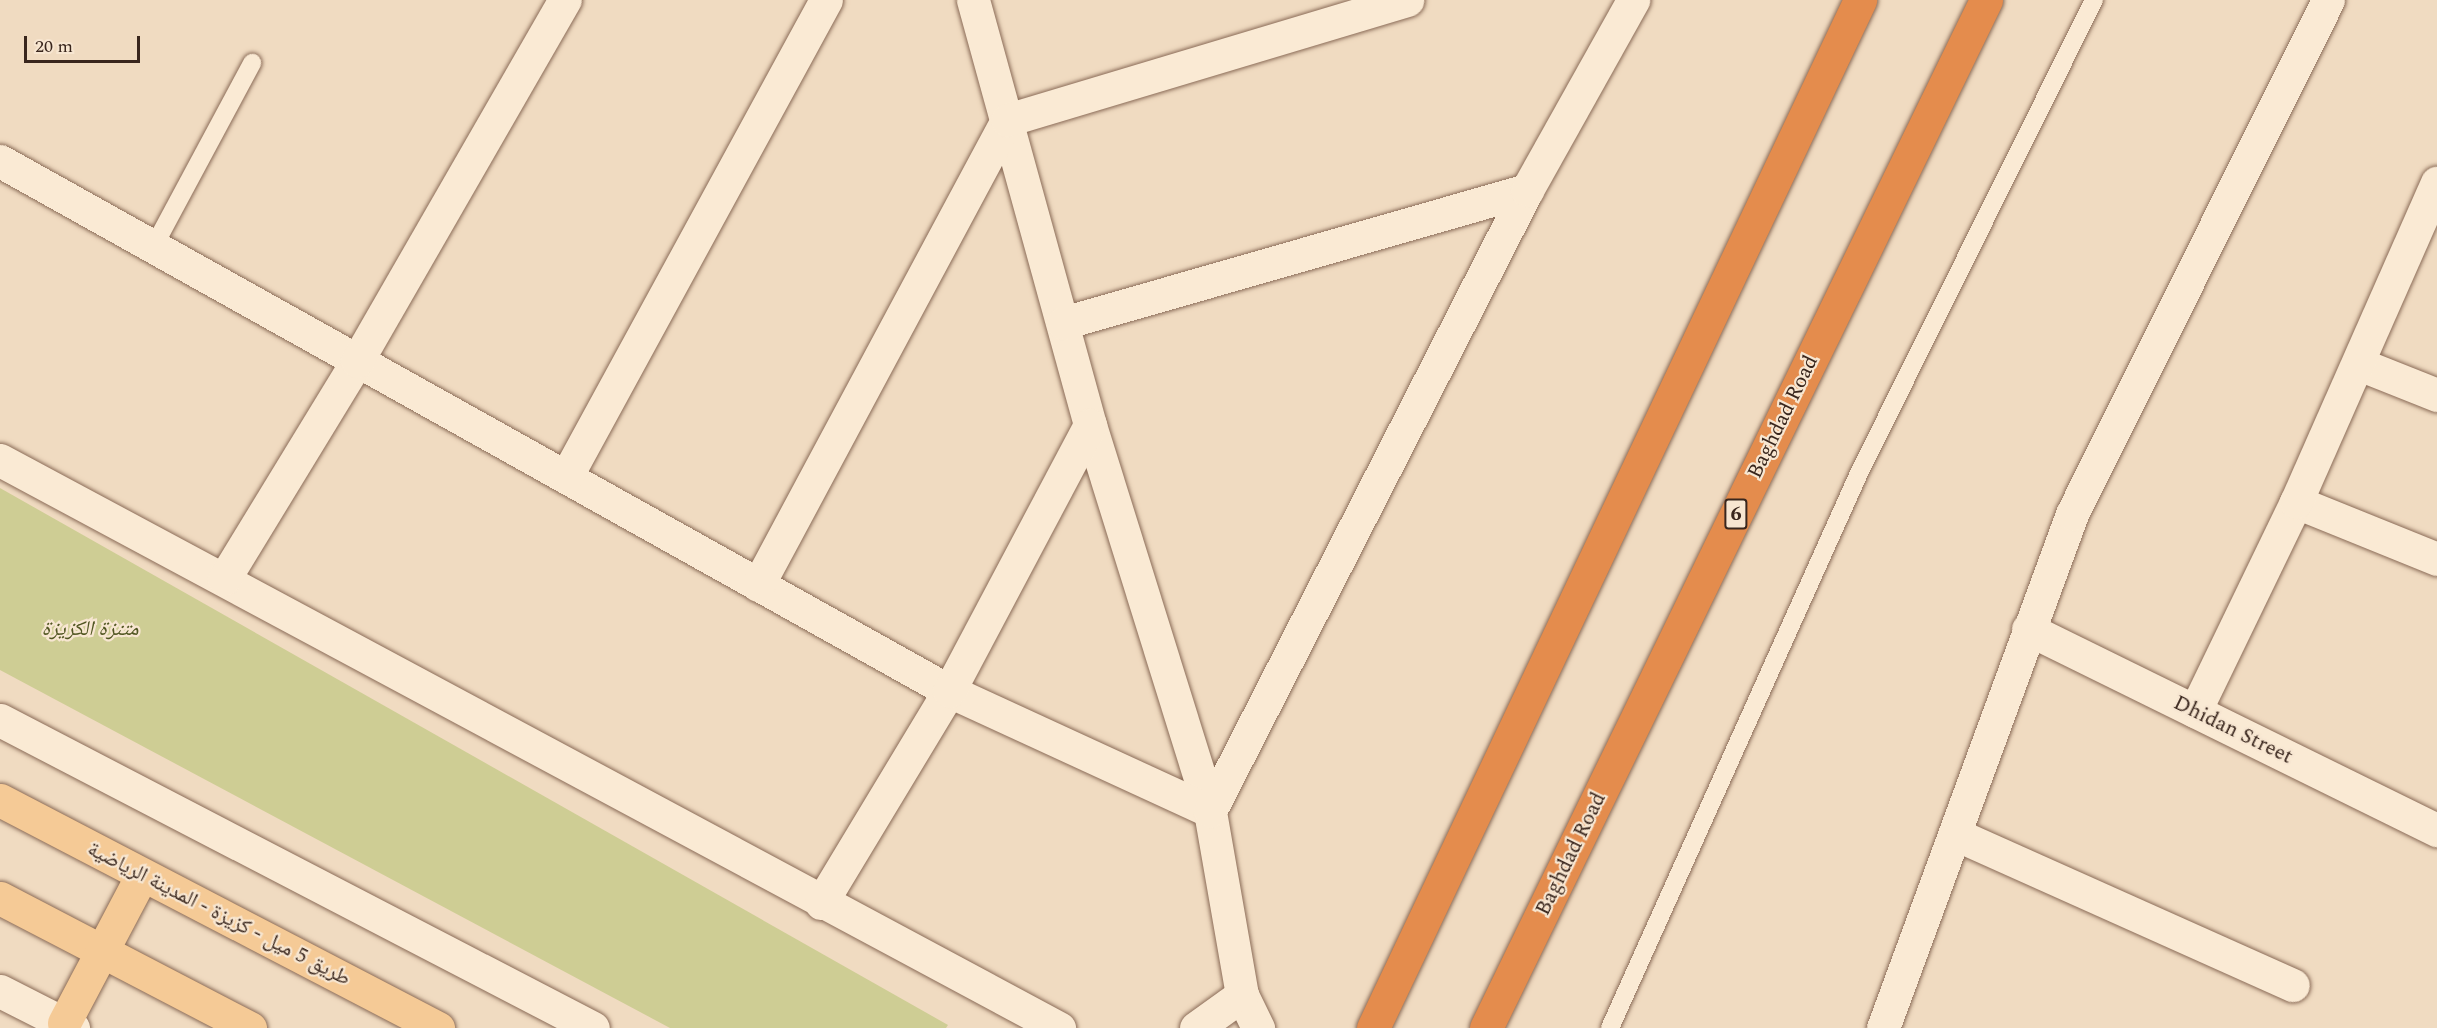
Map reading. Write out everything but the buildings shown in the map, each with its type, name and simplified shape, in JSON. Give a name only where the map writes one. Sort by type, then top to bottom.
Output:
[{"type":"highway","points":[[1373,1028],[1860,0]]},
{"type":"highway","name":"Baghdad Road","points":[[1486,1028],[1986,0]]},
{"type":"main road","name":"طريق 5 ميل - كزيزة - المدينة الرياضية","points":[[0,800],[438,1028]]},
{"type":"main road","points":[[66,1026],[102,950],[142,875]]},
{"type":"main road","points":[[0,898],[250,1028]]},
{"type":"street","points":[[224,579],[357,361],[565,0]]},
{"type":"street","points":[[567,477],[826,0]]},
{"type":"street","points":[[973,0],[1090,424],[1210,811],[1242,995],[1258,1028]]},
{"type":"street","points":[[758,585],[1007,120],[1407,0]]},
{"type":"street","points":[[1210,811],[1527,190],[1633,0]]},
{"type":"street","points":[[1883,1028],[2072,514],[2328,0]]},
{"type":"street","points":[[0,161],[948,691],[1210,811]]},
{"type":"street","points":[[1063,323],[1527,190]]},
{"type":"street","points":[[2195,711],[2296,502],[2435,194]]},
{"type":"street","points":[[2359,364],[2437,395]]},
{"type":"street","points":[[821,903],[948,691],[1090,424]]},
{"type":"street","points":[[0,460],[821,903],[1059,1028]]},
{"type":"street","points":[[2296,502],[2437,559]]},
{"type":"street","name":"Dhidan Street","points":[[2028,629],[2437,830]]},
{"type":"street","points":[[0,720],[592,1028]]},
{"type":"street","points":[[1955,834],[2292,986]]},
{"type":"street","points":[[2,994],[66,1026]]},
{"type":"street","points":[[1196,1028],[1242,995]]},
{"type":"lane","points":[[1610,1028],[1860,471],[2094,0]]},
{"type":"lane","points":[[154,246],[252,63]]},
{"type":"green space","name":"متنزة الكزيزة","points":[[0,488],[948,1025],[946,1028],[670,1028],[0,670]]}]
